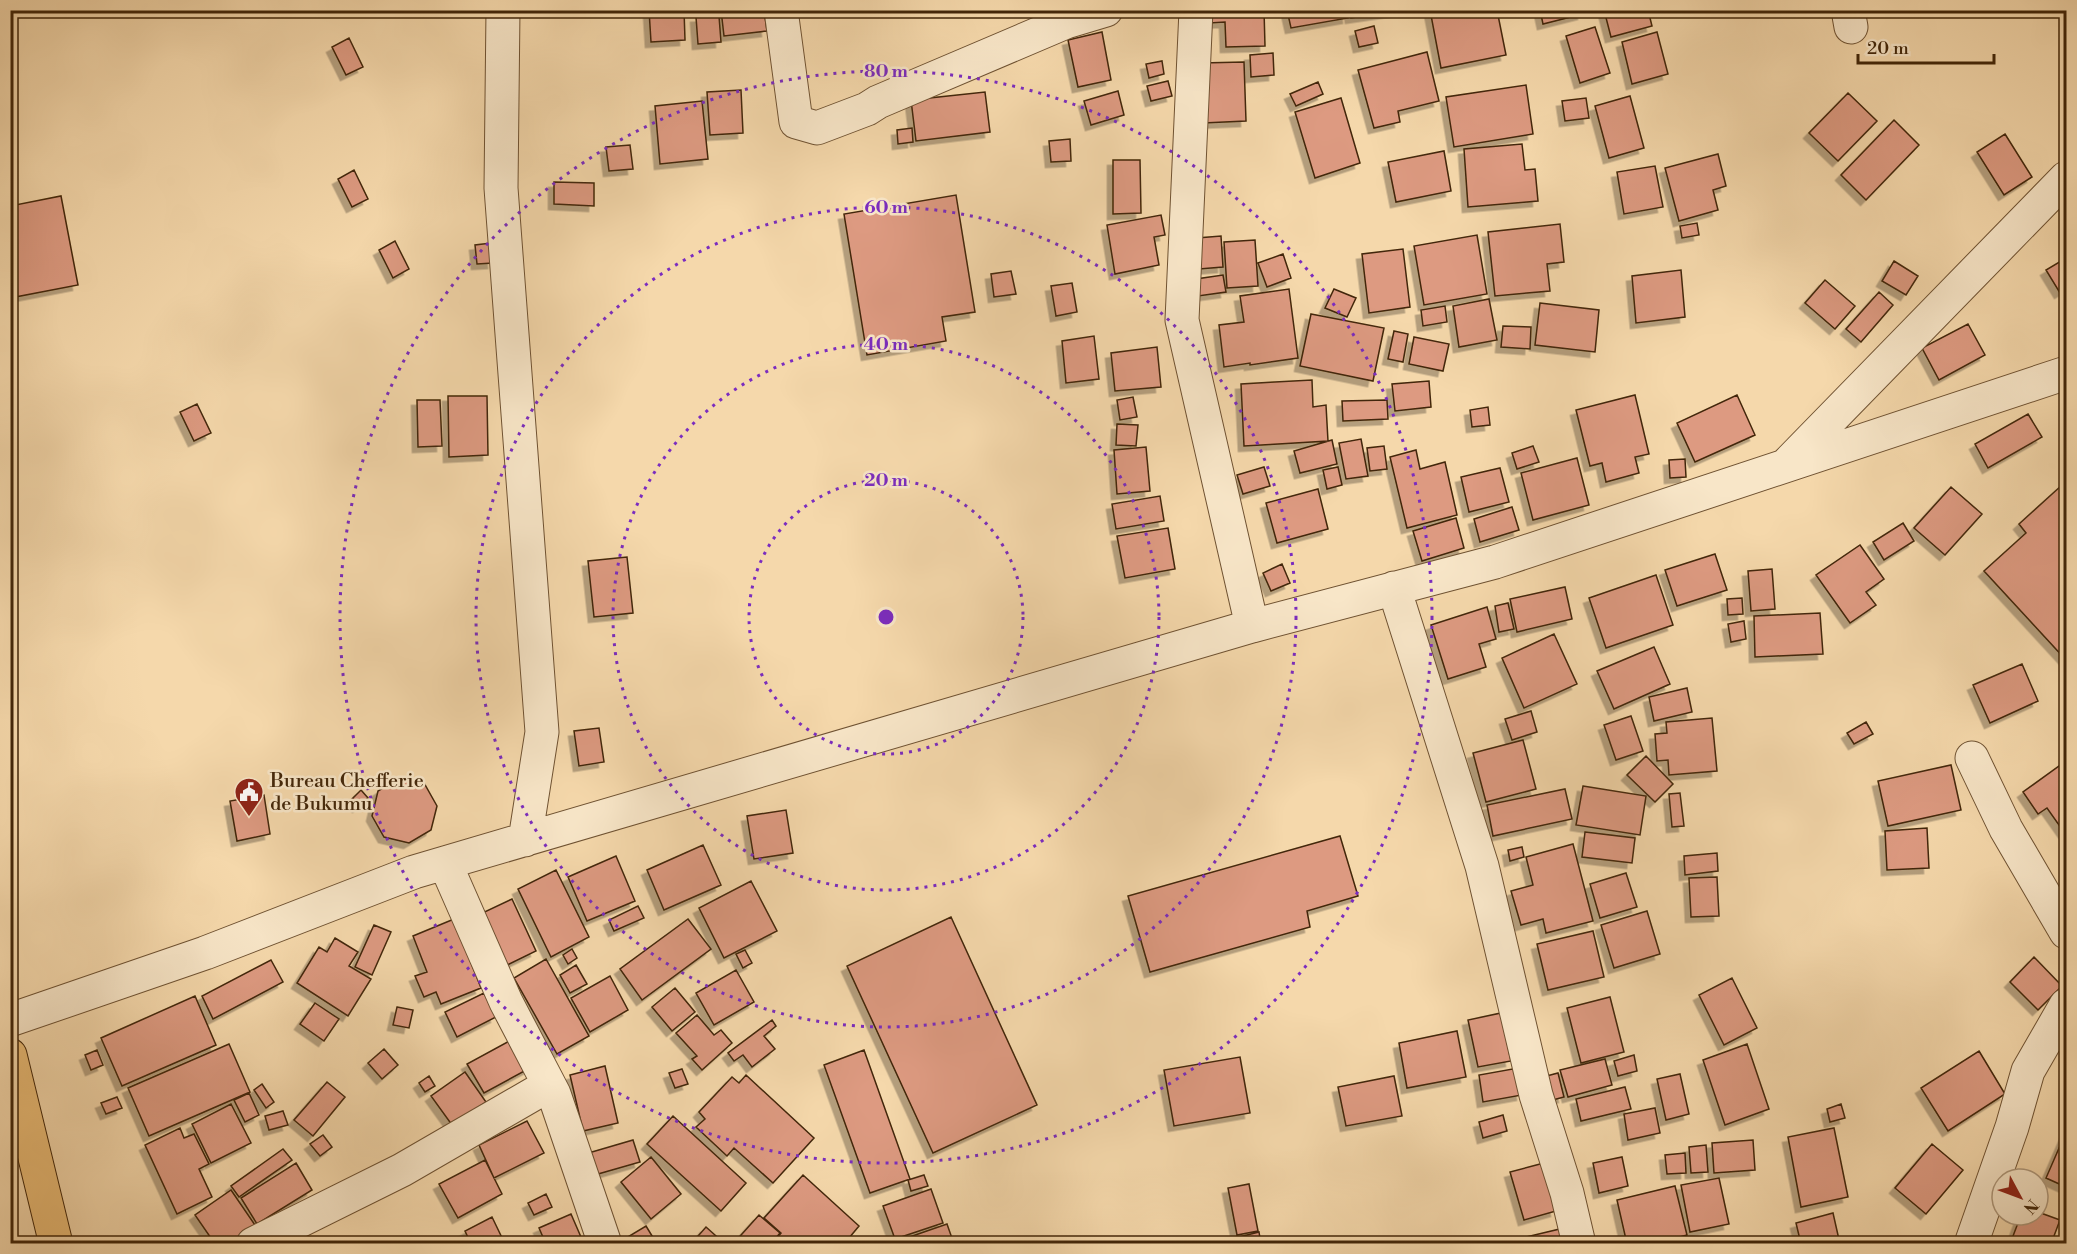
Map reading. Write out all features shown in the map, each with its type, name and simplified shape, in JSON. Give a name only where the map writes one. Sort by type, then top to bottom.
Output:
[{"type":"highway","points":[[10,1055],[56,1244]]},
{"type":"street","points":[[503,10],[501,188],[542,732],[525,840]]},
{"type":"street","points":[[781,10],[796,122],[817,128],[867,109],[878,102],[1066,22],[1106,10]]},
{"type":"street","points":[[1196,10],[1182,320],[1252,626]]},
{"type":"street","points":[[1784,466],[2067,178]]},
{"type":"street","points":[[10,1020],[205,952],[414,872],[1252,626],[1495,562],[2067,373]]},
{"type":"street","points":[[1394,588],[1482,866],[1536,1095],[1567,1193],[1579,1244]]},
{"type":"street","points":[[1972,758],[2006,829],[2067,932]]},
{"type":"street","points":[[445,863],[506,1002],[554,1094],[605,1244]]},
{"type":"street","points":[[1971,1244],[2012,1127],[2028,1071],[2067,1005]]},
{"type":"street","points":[[253,1244],[402,1170],[549,1085]]},
{"type":"building","points":[[649,10],[684,10],[685,40],[651,42]]},
{"type":"building","points":[[721,10],[764,10],[767,31],[724,36]]},
{"type":"building","points":[[1209,10],[1264,10],[1265,46],[1226,47],[1225,22],[1209,23]]},
{"type":"building","points":[[1287,10],[1347,10],[1348,18],[1291,28]]},
{"type":"building","points":[[1350,10],[1398,10],[1398,11],[1351,18]]},
{"type":"building","points":[[1430,10],[1497,10],[1506,55],[1441,68]]},
{"type":"building","points":[[1540,10],[1582,10],[1583,14],[1543,24]]},
{"type":"building","points":[[1604,10],[1648,10],[1652,26],[1611,37]]},
{"type":"building","points":[[719,16],[721,42],[698,44],[696,17]]},
{"type":"building","points":[[1374,26],[1378,43],[1359,47],[1355,31]]},
{"type":"building","points":[[1595,27],[1610,73],[1580,83],[1566,36]]},
{"type":"building","points":[[1102,32],[1111,80],[1078,87],[1068,40]]},
{"type":"building","points":[[1657,32],[1668,74],[1632,84],[1622,42]]},
{"type":"building","points":[[349,38],[363,67],[346,75],[332,47]]},
{"type":"building","points":[[1427,52],[1439,101],[1398,111],[1400,122],[1374,128],[1358,70]]},
{"type":"building","points":[[1273,53],[1274,75],[1251,77],[1250,55]]},
{"type":"building","points":[[1162,61],[1164,74],[1149,78],[1146,64]]},
{"type":"building","points":[[1244,62],[1246,121],[1203,123],[1201,63]]},
{"type":"building","points":[[1168,81],[1172,96],[1151,101],[1147,86]]},
{"type":"building","points":[[1318,82],[1323,94],[1296,106],[1290,94]]},
{"type":"building","points":[[1526,85],[1533,134],[1454,147],[1446,97]]},
{"type":"building","points":[[741,90],[743,133],[710,135],[707,92]]},
{"type":"building","points":[[1118,91],[1124,115],[1091,125],[1084,101]]},
{"type":"building","points":[[985,92],[990,132],[916,141],[911,100]]},
{"type":"building","points":[[1848,93],[1877,121],[1838,161],[1809,133]]},
{"type":"building","points":[[1630,96],[1644,148],[1609,158],[1595,106]]},
{"type":"building","points":[[1341,98],[1360,163],[1315,178],[1295,112]]},
{"type":"building","points":[[1586,98],[1589,118],[1565,121],[1562,101]]},
{"type":"building","points":[[702,101],[708,159],[660,164],[655,106]]},
{"type":"building","points":[[1894,120],[1919,145],[1866,200],[1841,175]]},
{"type":"building","points":[[912,128],[913,142],[898,144],[897,130]]},
{"type":"building","points":[[2005,134],[2032,177],[2004,195],[1977,152]]},
{"type":"building","points":[[1070,139],[1071,161],[1051,162],[1049,141]]},
{"type":"building","points":[[1522,144],[1525,170],[1535,169],[1538,201],[1468,207],[1464,149]]},
{"type":"building","points":[[630,145],[633,169],[609,171],[606,147]]},
{"type":"building","points":[[1444,151],[1451,191],[1396,202],[1388,162]]},
{"type":"building","points":[[1718,154],[1726,186],[1713,190],[1718,210],[1679,221],[1665,168]]},
{"type":"building","points":[[1113,160],[1140,160],[1141,213],[1113,214]]},
{"type":"building","points":[[1655,166],[1663,207],[1624,214],[1617,172]]},
{"type":"building","points":[[354,170],[368,199],[352,207],[338,179]]},
{"type":"building","points":[[554,182],[594,183],[594,206],[554,204]]},
{"type":"building","points":[[956,195],[975,312],[942,317],[946,341],[867,355],[844,214]]},
{"type":"building","points":[[61,196],[78,285],[10,298],[10,206]]},
{"type":"building","points":[[1161,215],[1165,235],[1154,237],[1159,265],[1115,274],[1107,225]]},
{"type":"building","points":[[1697,223],[1699,235],[1682,238],[1680,226]]},
{"type":"building","points":[[1560,224],[1564,262],[1547,264],[1550,291],[1495,296],[1488,232]]},
{"type":"building","points":[[1477,235],[1487,294],[1424,305],[1414,246]]},
{"type":"building","points":[[1221,236],[1223,267],[1199,269],[1197,238]]},
{"type":"building","points":[[1255,240],[1258,286],[1227,288],[1224,242]]},
{"type":"building","points":[[395,241],[409,269],[393,278],[379,250]]},
{"type":"building","points":[[491,243],[493,263],[477,264],[475,245]]},
{"type":"building","points":[[1403,249],[1410,307],[1369,313],[1362,254]]},
{"type":"building","points":[[1283,254],[1291,278],[1267,287],[1258,263]]},
{"type":"building","points":[[2066,258],[2066,289],[2060,293],[2046,270]]},
{"type":"building","points":[[1894,261],[1918,276],[1906,295],[1882,281]]},
{"type":"building","points":[[1681,270],[1685,317],[1636,323],[1632,276]]},
{"type":"building","points":[[1011,271],[1016,294],[994,297],[991,274]]},
{"type":"building","points":[[1223,275],[1226,292],[1198,296],[1196,279]]},
{"type":"building","points":[[1825,280],[1855,306],[1835,329],[1805,303]]},
{"type":"building","points":[[1072,283],[1077,312],[1056,316],[1051,286]]},
{"type":"building","points":[[1289,289],[1298,358],[1224,367],[1219,325],[1244,322],[1240,296]]},
{"type":"building","points":[[1334,289],[1356,298],[1347,317],[1325,308]]},
{"type":"building","points":[[1879,292],[1893,305],[1861,342],[1846,329]]},
{"type":"building","points":[[1489,299],[1497,340],[1459,347],[1453,306]]},
{"type":"building","points":[[1540,303],[1599,310],[1595,352],[1535,345]]},
{"type":"building","points":[[1445,306],[1447,322],[1423,326],[1421,310]]},
{"type":"building","points":[[1311,314],[1384,328],[1373,381],[1300,366]]},
{"type":"building","points":[[1968,324],[1985,355],[1939,380],[1922,348]]},
{"type":"building","points":[[1503,326],[1531,327],[1530,349],[1501,347]]},
{"type":"building","points":[[1394,331],[1408,334],[1403,362],[1388,359]]},
{"type":"building","points":[[1094,336],[1099,379],[1066,383],[1062,341]]},
{"type":"building","points":[[1414,337],[1449,344],[1443,371],[1409,364]]},
{"type":"building","points":[[1157,347],[1161,387],[1115,391],[1111,353]]},
{"type":"building","points":[[1312,380],[1313,407],[1326,405],[1328,441],[1244,446],[1241,384]]},
{"type":"building","points":[[1429,381],[1431,407],[1395,411],[1392,384]]},
{"type":"building","points":[[1635,395],[1649,454],[1635,457],[1639,473],[1606,482],[1602,463],[1590,466],[1576,410]]},
{"type":"building","points":[[1737,395],[1755,435],[1695,462],[1677,423]]},
{"type":"building","points":[[448,396],[487,396],[488,455],[449,457]]},
{"type":"building","points":[[1133,397],[1137,417],[1120,420],[1117,400]]},
{"type":"building","points":[[417,400],[440,400],[442,446],[418,447]]},
{"type":"building","points":[[1387,400],[1388,419],[1343,421],[1342,401]]},
{"type":"building","points":[[197,404],[211,433],[194,441],[180,412]]},
{"type":"building","points":[[1488,407],[1490,425],[1472,427],[1470,410]]},
{"type":"building","points":[[2028,414],[2042,437],[1988,468],[1975,444]]},
{"type":"building","points":[[1117,424],[1138,425],[1136,446],[1116,445]]},
{"type":"building","points":[[1361,439],[1368,476],[1346,479],[1339,443]]},
{"type":"building","points":[[1332,440],[1337,464],[1300,473],[1294,451]]},
{"type":"building","points":[[1384,446],[1387,469],[1370,471],[1367,448]]},
{"type":"building","points":[[1533,446],[1539,462],[1517,469],[1512,453]]},
{"type":"building","points":[[1146,447],[1150,491],[1117,494],[1114,450]]},
{"type":"building","points":[[1416,450],[1420,469],[1445,462],[1457,515],[1407,528],[1390,457]]},
{"type":"building","points":[[1577,458],[1589,505],[1533,520],[1521,473]]},
{"type":"building","points":[[1685,459],[1686,477],[1670,478],[1669,460]]},
{"type":"building","points":[[1264,467],[1270,486],[1243,494],[1237,475]]},
{"type":"building","points":[[1338,467],[1342,485],[1327,489],[1323,470]]},
{"type":"building","points":[[1500,468],[1509,502],[1469,512],[1461,477]]},
{"type":"building","points":[[2062,485],[2066,490],[2066,660],[1984,571],[2026,533],[2019,524]]},
{"type":"building","points":[[1951,487],[1982,514],[1945,555],[1914,528]]},
{"type":"building","points":[[1318,489],[1328,529],[1277,543],[1266,503]]},
{"type":"building","points":[[1160,496],[1164,521],[1116,529],[1112,504]]},
{"type":"building","points":[[1512,507],[1519,530],[1480,542],[1474,519]]},
{"type":"building","points":[[1456,518],[1464,548],[1422,561],[1413,531]]},
{"type":"building","points":[[1903,523],[1914,541],[1884,560],[1873,542]]},
{"type":"building","points":[[1168,528],[1175,569],[1125,578],[1117,536]]},
{"type":"building","points":[[1860,545],[1884,579],[1866,592],[1876,605],[1850,623],[1816,575]]},
{"type":"building","points":[[1715,554],[1727,590],[1677,606],[1665,570]]},
{"type":"building","points":[[627,557],[633,613],[594,617],[588,561]]},
{"type":"building","points":[[1282,564],[1290,583],[1271,591],[1263,573]]},
{"type":"building","points":[[1772,569],[1775,609],[1751,611],[1748,571]]},
{"type":"building","points":[[1656,575],[1673,625],[1606,648],[1589,598]]},
{"type":"building","points":[[1565,587],[1572,619],[1517,632],[1510,599]]},
{"type":"building","points":[[1742,598],[1743,614],[1728,615],[1727,599]]},
{"type":"building","points":[[1508,603],[1514,629],[1499,632],[1495,606]]},
{"type":"building","points":[[1487,607],[1496,639],[1479,644],[1486,667],[1448,679],[1431,625]]},
{"type":"building","points":[[1820,613],[1823,654],[1755,657],[1754,616]]},
{"type":"building","points":[[1744,621],[1746,639],[1731,642],[1728,624]]},
{"type":"building","points":[[1554,634],[1577,684],[1524,708],[1502,658]]},
{"type":"building","points":[[1654,647],[1670,684],[1614,709],[1597,671]]},
{"type":"building","points":[[2022,664],[2038,701],[1990,723],[1973,685]]},
{"type":"building","points":[[1687,688],[1692,712],[1654,721],[1649,697]]},
{"type":"building","points":[[1531,711],[1537,732],[1512,740],[1505,719]]},
{"type":"building","points":[[1631,716],[1643,751],[1616,760],[1604,725]]},
{"type":"building","points":[[1712,718],[1717,771],[1669,775],[1668,760],[1657,761],[1655,734],[1667,733],[1666,722]]},
{"type":"building","points":[[1866,722],[1873,734],[1854,744],[1847,733]]},
{"type":"building","points":[[599,728],[604,762],[579,766],[574,731]]},
{"type":"building","points":[[1523,740],[1536,789],[1486,802],[1473,753]]},
{"type":"building","points":[[1646,756],[1673,784],[1655,802],[1627,775]]},
{"type":"building","points":[[2066,761],[2066,835],[2047,808],[2038,814],[2023,792]]},
{"type":"building","points":[[1951,765],[1961,810],[1888,826],[1878,781]]},
{"type":"building","points":[[399,778],[424,783],[437,806],[431,830],[409,843],[384,837],[372,816],[378,791]]},
{"type":"building","points":[[1583,786],[1646,796],[1640,835],[1576,825]]},
{"type":"building","points":[[1565,789],[1572,819],[1493,836],[1487,805]]},
{"type":"building","points":[[361,790],[368,798],[358,807],[351,800]]},
{"type":"building","points":[[1680,793],[1684,826],[1672,827],[1669,794]]},
{"type":"building","points":[[264,795],[270,834],[237,841],[230,801]]},
{"type":"building","points":[[786,810],[793,853],[754,859],[747,816]]},
{"type":"building","points":[[1927,828],[1929,868],[1887,870],[1885,831]]},
{"type":"building","points":[[1585,832],[1635,838],[1632,863],[1582,857]]},
{"type":"building","points":[[1340,836],[1358,896],[1307,911],[1310,927],[1150,972],[1128,896]]},
{"type":"building","points":[[1573,844],[1593,921],[1546,933],[1543,919],[1521,925],[1511,891],[1533,885],[1526,857]]},
{"type":"building","points":[[703,845],[721,885],[664,910],[647,870]]},
{"type":"building","points":[[1522,847],[1524,857],[1510,861],[1508,850]]},
{"type":"building","points":[[1717,853],[1718,871],[1685,875],[1684,856]]},
{"type":"building","points":[[616,856],[635,901],[587,921],[568,877]]},
{"type":"building","points":[[556,870],[589,937],[551,957],[518,889]]},
{"type":"building","points":[[1626,873],[1637,907],[1600,918],[1590,884]]},
{"type":"building","points":[[1717,877],[1719,916],[1691,917],[1689,878]]},
{"type":"building","points":[[751,881],[777,931],[724,958],[699,908]]},
{"type":"building","points":[[512,899],[536,951],[503,967],[478,915]]},
{"type":"building","points":[[638,906],[644,918],[614,931],[609,920]]},
{"type":"building","points":[[1647,911],[1660,954],[1614,968],[1601,925]]},
{"type":"building","points":[[951,917],[1037,1105],[933,1153],[847,966]]},
{"type":"building","points":[[454,919],[481,988],[441,1004],[436,992],[424,997],[415,976],[427,972],[413,936]]},
{"type":"building","points":[[688,919],[711,949],[642,1000],[620,969]]},
{"type":"building","points":[[374,925],[391,932],[372,975],[355,967]]},
{"type":"building","points":[[1593,931],[1604,977],[1548,990],[1537,944]]},
{"type":"building","points":[[335,938],[358,952],[349,966],[371,979],[348,1016],[297,983],[319,947],[327,952]]},
{"type":"building","points":[[572,949],[577,958],[568,964],[563,955]]},
{"type":"building","points":[[745,950],[752,963],[743,968],[736,954]]},
{"type":"building","points":[[2034,957],[2062,986],[2038,1010],[2010,982]]},
{"type":"building","points":[[546,959],[589,1036],[557,1054],[514,978]]},
{"type":"building","points":[[271,960],[283,982],[213,1019],[202,996]]},
{"type":"building","points":[[576,965],[587,984],[570,993],[560,975]]},
{"type":"building","points":[[736,970],[754,1002],[714,1025],[696,993]]},
{"type":"building","points":[[610,976],[628,1010],[590,1032],[571,998]]},
{"type":"building","points":[[1732,978],[1757,1028],[1724,1045],[1699,995]]},
{"type":"building","points":[[675,988],[695,1012],[672,1031],[652,1007]]},
{"type":"building","points":[[484,993],[496,1017],[457,1037],[445,1012]]},
{"type":"building","points":[[195,996],[216,1045],[122,1086],[101,1038]]},
{"type":"building","points":[[1610,997],[1624,1052],[1581,1063],[1567,1008]]},
{"type":"building","points":[[315,1003],[339,1019],[324,1041],[300,1024]]},
{"type":"building","points":[[397,1007],[413,1010],[409,1028],[393,1025]]},
{"type":"building","points":[[1501,1013],[1511,1061],[1478,1067],[1468,1020]]},
{"type":"building","points":[[697,1015],[714,1035],[721,1030],[732,1043],[702,1070],[692,1059],[697,1056],[676,1033]]},
{"type":"building","points":[[772,1020],[776,1026],[764,1036],[775,1049],[752,1067],[743,1055],[734,1061],[728,1053]]},
{"type":"building","points":[[1457,1031],[1466,1077],[1407,1088],[1399,1043]]},
{"type":"building","points":[[513,1039],[530,1068],[484,1093],[467,1064]]},
{"type":"building","points":[[229,1044],[250,1092],[149,1136],[128,1088]]},
{"type":"building","points":[[1747,1044],[1769,1109],[1725,1125],[1703,1060]]},
{"type":"building","points":[[384,1049],[398,1065],[382,1079],[368,1063]]},
{"type":"building","points":[[97,1050],[103,1065],[91,1070],[85,1055]]},
{"type":"building","points":[[864,1050],[910,1179],[870,1193],[824,1065]]},
{"type":"building","points":[[1979,1051],[2005,1094],[1948,1131],[1921,1088]]},
{"type":"building","points":[[1634,1055],[1637,1071],[1618,1076],[1614,1061]]},
{"type":"building","points":[[1240,1057],[1250,1113],[1174,1126],[1164,1070]]},
{"type":"building","points":[[1605,1059],[1612,1085],[1568,1097],[1560,1070]]},
{"type":"building","points":[[605,1066],[618,1123],[583,1131],[570,1075]]},
{"type":"building","points":[[1518,1068],[1522,1095],[1483,1102],[1479,1075]]},
{"type":"building","points":[[682,1069],[688,1084],[675,1088],[669,1073]]},
{"type":"building","points":[[465,1072],[486,1102],[452,1125],[431,1096]]},
{"type":"building","points":[[1558,1073],[1564,1097],[1545,1102],[1539,1078]]},
{"type":"building","points":[[1680,1074],[1689,1114],[1666,1120],[1657,1079]]},
{"type":"building","points":[[746,1075],[814,1138],[773,1183],[734,1148],[727,1156],[696,1127],[705,1119],[699,1112],[732,1077],[739,1083]]},
{"type":"building","points":[[429,1076],[435,1086],[425,1092],[419,1083]]},
{"type":"building","points":[[1394,1076],[1402,1116],[1346,1126],[1338,1087]]},
{"type":"building","points":[[327,1082],[345,1097],[313,1136],[294,1120]]},
{"type":"building","points":[[262,1084],[274,1102],[266,1108],[254,1090]]},
{"type":"building","points":[[1625,1087],[1631,1109],[1581,1121],[1576,1099]]},
{"type":"building","points":[[249,1093],[259,1115],[245,1122],[234,1100]]},
{"type":"building","points":[[117,1097],[122,1108],[106,1114],[101,1103]]},
{"type":"building","points":[[231,1104],[251,1143],[211,1163],[192,1124]]},
{"type":"building","points":[[1841,1104],[1845,1118],[1830,1122],[1827,1109]]},
{"type":"building","points":[[1655,1108],[1660,1133],[1628,1140],[1624,1114]]},
{"type":"building","points":[[283,1111],[288,1125],[269,1130],[265,1116]]},
{"type":"building","points":[[1503,1115],[1507,1131],[1483,1138],[1479,1122]]},
{"type":"building","points":[[673,1116],[746,1183],[721,1211],[647,1144]]},
{"type":"building","points":[[527,1121],[544,1153],[494,1178],[479,1145]]},
{"type":"building","points":[[180,1128],[184,1138],[194,1134],[209,1164],[199,1169],[212,1197],[177,1214],[145,1145]]},
{"type":"building","points":[[1834,1128],[1848,1197],[1801,1207],[1788,1137]]},
{"type":"building","points":[[2066,1132],[2066,1187],[2050,1180],[2050,1169]]},
{"type":"building","points":[[323,1135],[332,1147],[320,1156],[310,1144]]},
{"type":"building","points":[[633,1140],[640,1162],[591,1176],[585,1154]]},
{"type":"building","points":[[1753,1140],[1755,1170],[1714,1173],[1712,1143]]},
{"type":"building","points":[[1932,1144],[1963,1170],[1926,1214],[1895,1188]]},
{"type":"building","points":[[1706,1145],[1708,1172],[1691,1173],[1689,1147]]},
{"type":"building","points":[[283,1149],[292,1160],[239,1197],[231,1186]]},
{"type":"building","points":[[1685,1153],[1686,1173],[1667,1174],[1665,1155]]},
{"type":"building","points":[[651,1157],[681,1194],[651,1219],[621,1182]]},
{"type":"building","points":[[1622,1157],[1628,1186],[1599,1193],[1593,1163]]},
{"type":"building","points":[[485,1160],[502,1194],[458,1218],[439,1184]]},
{"type":"building","points":[[296,1163],[312,1190],[257,1224],[241,1198]]},
{"type":"building","points":[[1544,1163],[1556,1211],[1524,1220],[1510,1172]]},
{"type":"building","points":[[803,1175],[859,1226],[844,1244],[772,1244],[781,1233],[764,1218]]},
{"type":"building","points":[[924,1175],[928,1186],[911,1191],[908,1180]]},
{"type":"building","points":[[1719,1178],[1729,1224],[1690,1232],[1681,1185]]},
{"type":"building","points":[[1249,1184],[1258,1231],[1237,1235],[1228,1188]]},
{"type":"building","points":[[1675,1186],[1687,1235],[1654,1244],[1627,1244],[1617,1200]]},
{"type":"building","points":[[931,1189],[943,1223],[895,1239],[883,1206]]},
{"type":"building","points":[[231,1190],[255,1225],[229,1244],[215,1244],[195,1215]]},
{"type":"building","points":[[546,1194],[552,1207],[534,1215],[528,1203]]},
{"type":"building","points":[[1833,1213],[1840,1244],[1801,1244],[1796,1223]]},
{"type":"building","points":[[571,1214],[584,1244],[546,1244],[539,1228]]},
{"type":"building","points":[[759,1215],[780,1233],[771,1244],[733,1244]]},
{"type":"building","points":[[2050,1216],[2060,1220],[2051,1244],[2010,1244],[2016,1227],[2050,1227]]},
{"type":"building","points":[[492,1217],[505,1244],[471,1244],[465,1231]]},
{"type":"building","points":[[947,1224],[954,1244],[895,1244],[895,1242]]},
{"type":"building","points":[[646,1226],[657,1244],[629,1244],[626,1238]]},
{"type":"building","points":[[706,1227],[725,1244],[691,1244]]},
{"type":"building","points":[[1564,1228],[1568,1244],[1496,1244]]},
{"type":"building","points":[[1259,1232],[1261,1244],[1240,1244],[1239,1237]]},
{"type":"place","name":"Bureau Chefferie de Bukumu","points":[[249,818]]}]
